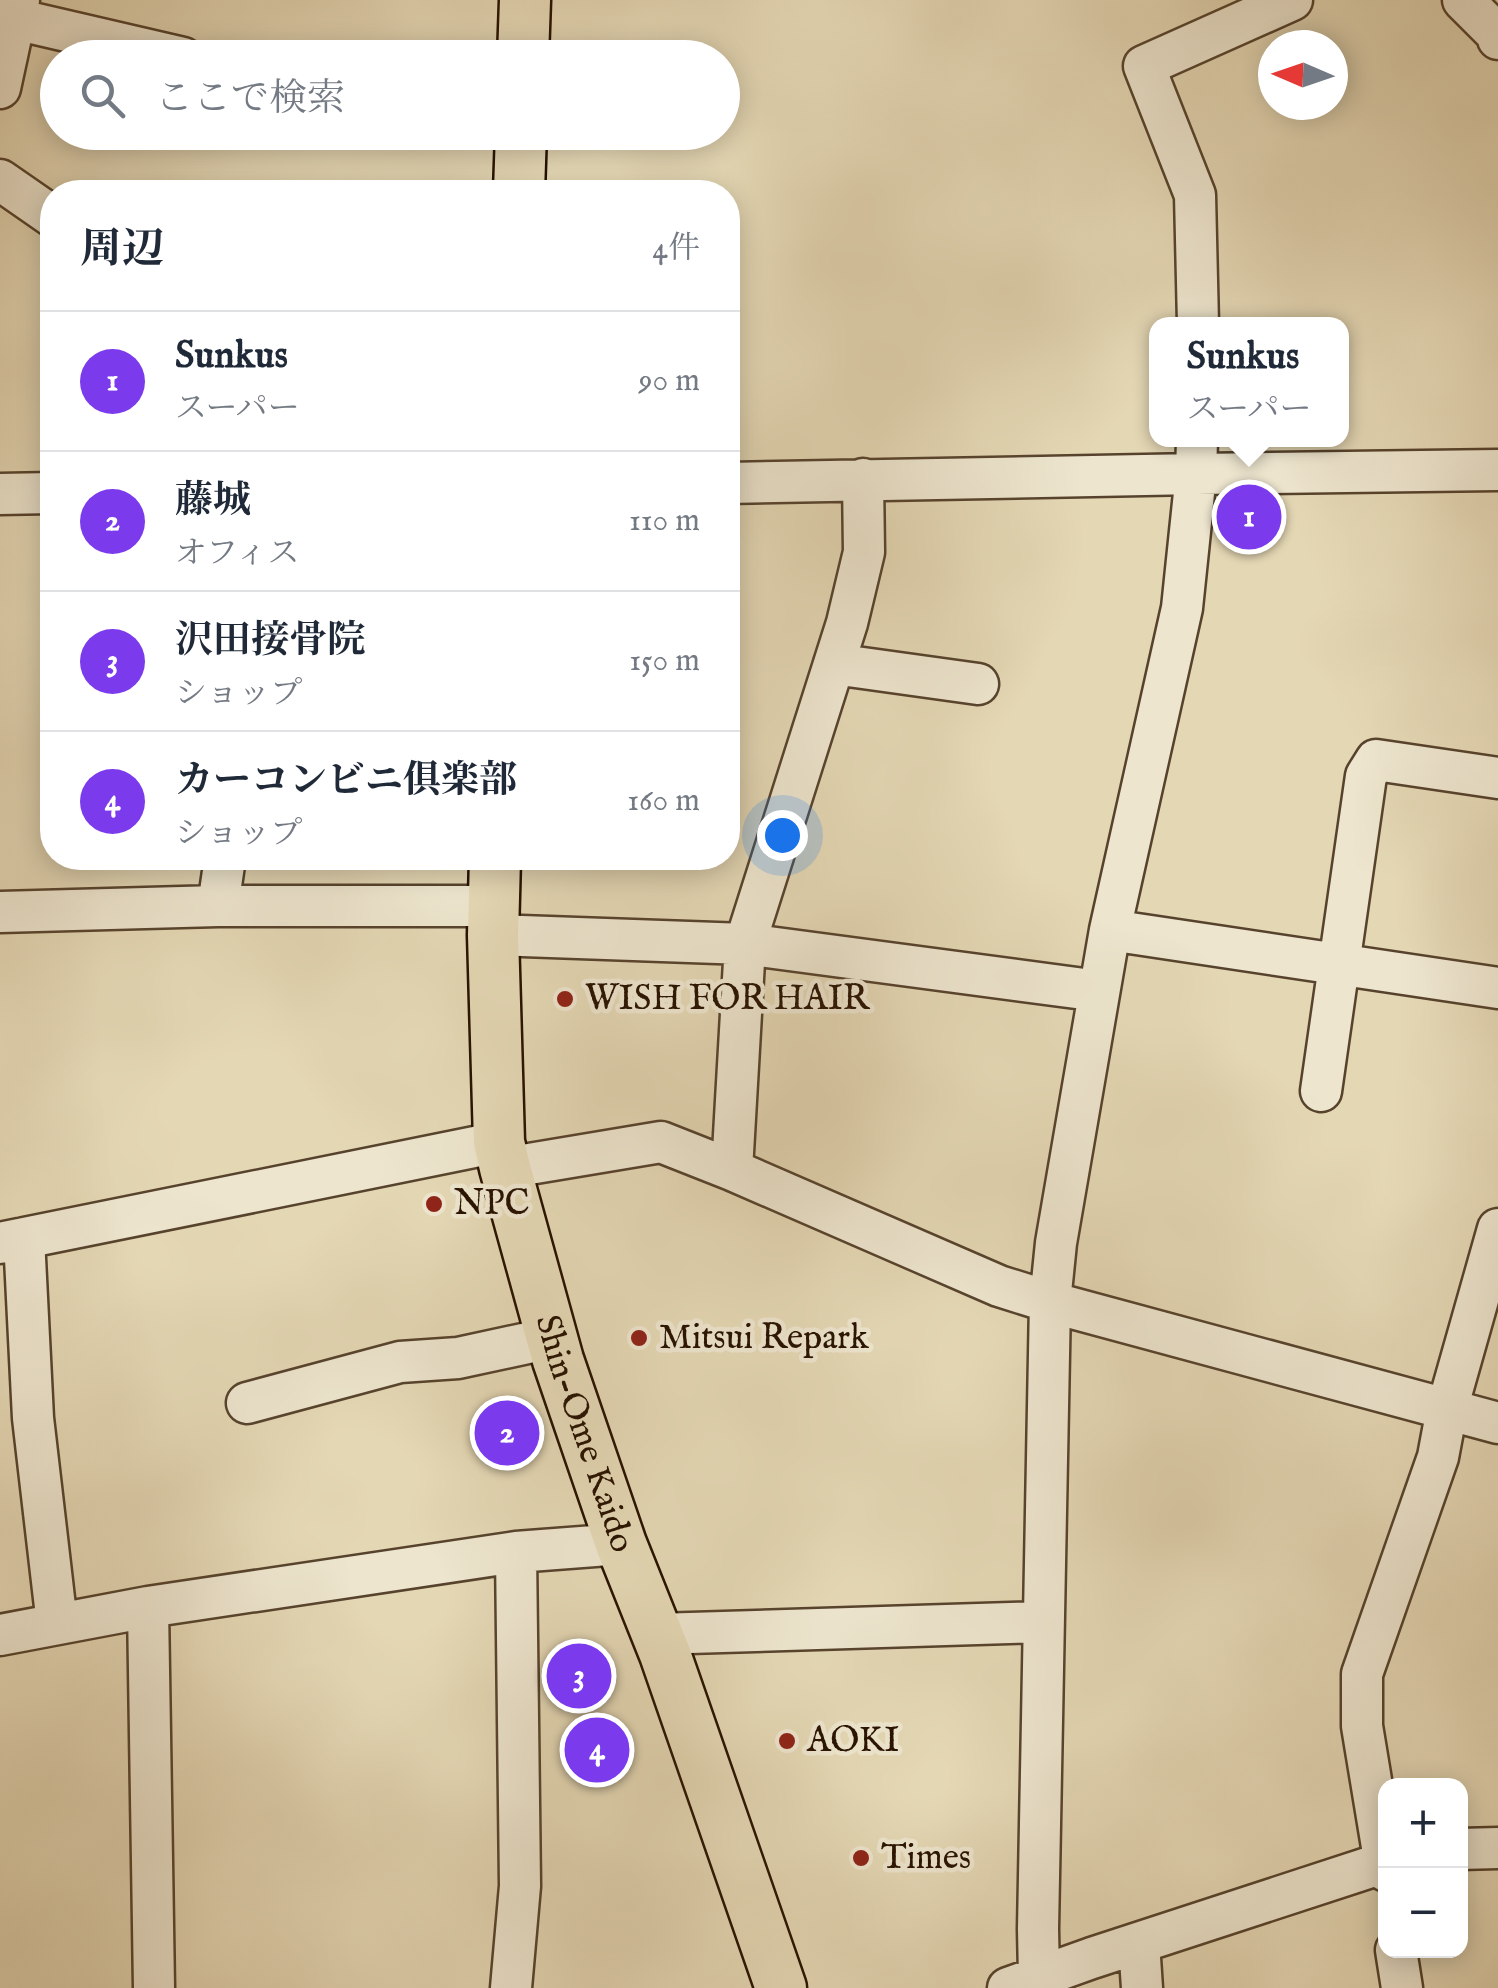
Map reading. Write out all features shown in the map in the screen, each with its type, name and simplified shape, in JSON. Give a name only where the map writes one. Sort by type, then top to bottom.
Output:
[{"type":"main road","points":[[524,40],[525,0]]},
{"type":"main road","points":[[518,150],[519,180]]},
{"type":"main road","name":"Shin-Ome Kaido","points":[[495,870],[502,1155],[552,1338],[621,1544],[657,1634],[781,1988]]},
{"type":"street","points":[[1198,317],[1196,195],[1144,66],[1292,0]]},
{"type":"street","points":[[1463,0],[1498,35]]},
{"type":"street","points":[[0,88],[17,9],[121,40]]},
{"type":"street","points":[[0,180],[40,208]]},
{"type":"street","points":[[1024,1983],[1038,1929],[1050,1302],[1056,1242],[1110,930],[1182,608],[1196,457]]},
{"type":"street","points":[[740,484],[863,480],[1196,457],[1498,470]]},
{"type":"street","points":[[732,1170],[745,944],[847,624],[864,552],[863,480]]},
{"type":"street","points":[[0,494],[40,493]]},
{"type":"street","points":[[834,664],[978,684]]},
{"type":"street","points":[[1321,1091],[1366,776],[1376,760],[1498,778]]},
{"type":"street","points":[[218,906],[223,870]]},
{"type":"street","points":[[0,912],[218,906],[493,920],[745,944],[1099,991]]},
{"type":"street","points":[[1110,930],[1498,988]]},
{"type":"street","points":[[57,1624],[12,1240],[502,1155],[661,1142],[998,1286],[1498,1422]]},
{"type":"street","points":[[1378,1823],[1362,1726],[1362,1674],[1438,1457],[1447,1410],[1498,1229]]},
{"type":"street","points":[[248,1403],[400,1362],[458,1358],[552,1338]]},
{"type":"street","points":[[0,1635],[148,1608],[516,1552],[621,1544]]},
{"type":"street","points":[[511,1988],[520,1886],[516,1552]]},
{"type":"street","points":[[148,1608],[154,1988]]},
{"type":"street","points":[[657,1634],[1043,1622]]},
{"type":"street","points":[[1468,1848],[1498,1848]]},
{"type":"street","points":[[1024,1983],[1378,1867]]},
{"type":"street","points":[[1139,1943],[1142,1988]]},
{"type":"street","points":[[1397,1958],[1402,1988]]},
{"type":"place","name":"Sunkus","points":[[1249,517]]},
{"type":"place","name":"WISH FOR HAIR","points":[[565,999]]},
{"type":"place","name":"NPC","points":[[434,1204]]},
{"type":"place","name":"Mitsui Repark","points":[[639,1338]]},
{"type":"place","name":"藤城","points":[[507,1433]]},
{"type":"place","name":"沢田接骨院","points":[[579,1676]]},
{"type":"place","name":"AOKI","points":[[787,1741]]},
{"type":"place","name":"カーコンビニ俱楽部","points":[[597,1750]]},
{"type":"place","name":"Times","points":[[861,1858]]}]
